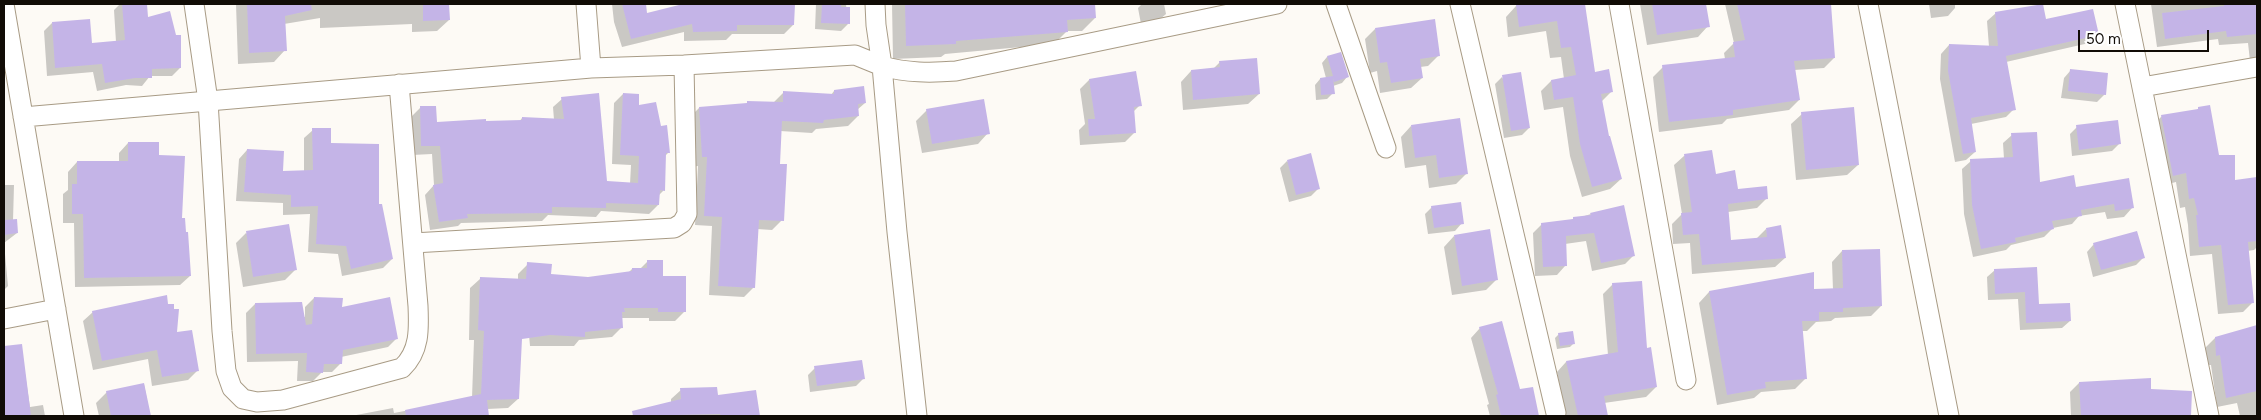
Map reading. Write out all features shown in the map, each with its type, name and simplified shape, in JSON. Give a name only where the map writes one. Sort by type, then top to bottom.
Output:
[{"type":"street","points":[[4,4],[74,416]]},
{"type":"street","points":[[194,4],[208,101],[225,363],[232,388],[243,399],[257,402],[283,400],[402,368],[410,361],[416,349],[419,329],[399,84]]},
{"type":"street","points":[[586,4],[591,68]]},
{"type":"street","points":[[875,4],[917,416]]},
{"type":"street","points":[[24,117],[591,68],[684,65],[855,55],[882,66],[901,71],[925,73],[956,71],[1277,4]]},
{"type":"street","points":[[1336,4],[1386,148]]},
{"type":"street","points":[[1460,4],[1556,413]]},
{"type":"street","points":[[1619,4],[1686,380]]},
{"type":"street","points":[[1868,4],[1949,416]]},
{"type":"street","points":[[2125,4],[2209,416]]},
{"type":"street","points":[[413,243],[674,228],[682,222],[687,214],[684,65]]},
{"type":"street","points":[[2142,87],[2257,67]]},
{"type":"street","points":[[4,319],[56,309]]},
{"type":"building","points":[[122,4],[147,4],[148,17],[170,11],[176,35],[181,35],[181,68],[152,69],[152,78],[135,78],[105,83],[102,64],[55,68],[52,22],[90,19],[92,43],[125,40]]},
{"type":"building","points":[[247,4],[311,4],[312,10],[285,16],[287,51],[249,53]]},
{"type":"building","points":[[423,4],[449,4],[450,20],[423,21]]},
{"type":"building","points":[[622,4],[646,4],[647,13],[683,4],[795,4],[794,25],[737,25],[737,31],[693,32],[692,24],[631,39]]},
{"type":"building","points":[[822,4],[841,4],[841,7],[850,7],[850,24],[821,23]]},
{"type":"building","points":[[905,4],[1095,4],[1096,18],[1067,20],[1068,32],[956,41],[956,44],[906,46]]},
{"type":"building","points":[[1585,4],[1595,72],[1609,69],[1613,92],[1601,94],[1609,136],[1622,179],[1592,187],[1580,144],[1573,97],[1554,100],[1551,80],[1576,75],[1571,47],[1561,48],[1557,21],[1519,27],[1516,5]]},
{"type":"building","points":[[1652,4],[1706,4],[1710,27],[1657,35]]},
{"type":"building","points":[[1737,4],[1831,4],[1835,58],[1794,61],[1800,100],[1733,110],[1733,115],[1669,122],[1662,65],[1735,57],[1733,42],[1745,40]]},
{"type":"building","points":[[2043,4],[2046,19],[2093,9],[2099,35],[2006,56],[2016,110],[1971,118],[1976,152],[1963,154],[1948,71],[1949,44],[1998,46],[1995,12]]},
{"type":"building","points":[[2224,4],[2257,4],[2257,34],[2227,37],[2226,31],[2165,39],[2162,13],[2224,6]]},
{"type":"building","points":[[1435,19],[1440,56],[1420,59],[1423,78],[1391,83],[1387,62],[1380,63],[1375,28]]},
{"type":"building","points":[[1341,52],[1349,77],[1334,82],[1333,78],[1335,94],[1321,95],[1320,78],[1333,76],[1327,56]]},
{"type":"building","points":[[1257,58],[1260,94],[1193,100],[1191,70],[1220,67],[1219,61]]},
{"type":"building","points":[[2070,69],[2108,73],[2106,95],[2068,91]]},
{"type":"building","points":[[1136,71],[1142,106],[1134,107],[1136,133],[1089,136],[1088,119],[1095,119],[1089,79]]},
{"type":"building","points":[[1521,72],[1530,128],[1511,131],[1502,75]]},
{"type":"building","points":[[864,86],[866,103],[858,104],[859,116],[824,120],[823,123],[782,121],[780,164],[787,164],[784,221],[759,220],[755,288],[718,286],[722,217],[704,216],[707,157],[702,157],[699,107],[747,103],[747,101],[783,102],[783,91],[834,94],[834,90]]},
{"type":"building","points":[[599,93],[607,181],[638,183],[639,156],[620,155],[623,93],[639,94],[639,105],[656,102],[661,126],[667,125],[670,153],[666,153],[665,191],[660,190],[659,205],[606,203],[606,208],[552,207],[552,213],[467,214],[468,218],[439,222],[433,185],[443,183],[440,146],[421,146],[420,106],[436,106],[437,122],[486,119],[486,121],[522,120],[522,117],[564,119],[561,97]]},
{"type":"building","points":[[984,99],[990,134],[932,144],[926,109]]},
{"type":"building","points":[[2210,105],[2219,155],[2235,155],[2235,180],[2257,177],[2257,241],[2248,242],[2254,303],[2228,305],[2221,245],[2199,247],[2196,215],[2198,215],[2194,198],[2189,199],[2186,173],[2173,176],[2161,115],[2198,109],[2198,107]]},
{"type":"building","points":[[1854,107],[1859,165],[1806,170],[1801,112]]},
{"type":"building","points":[[1460,118],[1468,174],[1439,178],[1436,155],[1415,158],[1411,125]]},
{"type":"building","points":[[2118,120],[2121,144],[2079,150],[2076,125]]},
{"type":"building","points":[[312,128],[331,128],[331,143],[379,144],[379,204],[382,204],[393,259],[351,269],[346,246],[316,244],[318,206],[291,207],[291,195],[244,192],[247,149],[284,151],[283,171],[313,170]]},
{"type":"building","points":[[2037,132],[2040,182],[2074,175],[2076,187],[2129,178],[2134,208],[2115,211],[2114,204],[2081,210],[2082,216],[2052,221],[2054,229],[2015,238],[2016,242],[1981,249],[1972,205],[1970,159],[2013,157],[2011,133]]},
{"type":"building","points":[[128,142],[159,142],[159,155],[185,156],[182,218],[185,218],[186,232],[188,232],[191,276],[84,278],[83,214],[72,214],[72,184],[77,184],[77,161],[128,161]]},
{"type":"building","points":[[1712,150],[1716,174],[1735,170],[1738,189],[1767,186],[1768,199],[1728,204],[1731,240],[1767,237],[1766,228],[1781,225],[1786,258],[1702,265],[1699,234],[1683,235],[1681,213],[1692,212],[1684,154]]},
{"type":"building","points":[[1311,153],[1320,189],[1296,195],[1287,160]]},
{"type":"building","points":[[1461,202],[1464,224],[1434,228],[1431,206]]},
{"type":"building","points":[[1624,205],[1635,256],[1601,263],[1594,233],[1566,236],[1567,266],[1543,267],[1541,223],[1573,219],[1573,217],[1591,215],[1590,213]]},
{"type":"building","points":[[17,219],[18,233],[4,235],[4,220]]},
{"type":"building","points":[[289,224],[297,270],[253,277],[246,231]]},
{"type":"building","points":[[1490,229],[1498,280],[1462,286],[1454,235]]},
{"type":"building","points":[[2137,231],[2145,258],[2101,270],[2093,243]]},
{"type":"building","points":[[1880,249],[1882,306],[1843,308],[1843,312],[1819,312],[1819,321],[1802,321],[1807,379],[1765,382],[1766,388],[1727,395],[1709,291],[1814,272],[1814,289],[1843,288],[1842,250]]},
{"type":"building","points":[[647,260],[663,260],[663,276],[686,276],[686,312],[658,312],[658,308],[624,308],[625,312],[622,312],[623,328],[585,332],[585,337],[550,335],[522,339],[519,399],[487,400],[489,416],[406,416],[405,410],[481,394],[484,331],[478,330],[480,277],[526,279],[527,262],[552,264],[551,274],[588,277],[632,271],[632,268],[647,268]]},
{"type":"building","points":[[2037,267],[2039,304],[2070,303],[2071,321],[2026,323],[2025,292],[1995,294],[1994,269]]},
{"type":"building","points":[[1642,281],[1647,348],[1651,347],[1657,387],[1604,396],[1608,416],[1578,416],[1566,361],[1618,352],[1612,283]]},
{"type":"building","points":[[167,295],[168,304],[174,304],[174,309],[179,309],[177,332],[192,330],[199,371],[162,377],[157,350],[102,361],[92,311]]},
{"type":"building","points":[[314,297],[343,298],[342,307],[390,297],[398,339],[343,350],[342,364],[324,364],[323,373],[306,372],[307,353],[256,354],[255,303],[302,302],[306,325],[312,324]]},
{"type":"building","points":[[1502,321],[1520,389],[1533,387],[1539,416],[1501,416],[1496,395],[1498,394],[1479,327]]},
{"type":"building","points":[[2257,325],[2257,391],[2226,398],[2220,355],[2216,356],[2215,337]]},
{"type":"building","points":[[1573,331],[1575,344],[1560,346],[1558,333]]},
{"type":"building","points":[[22,344],[31,416],[4,416],[4,346]]},
{"type":"building","points":[[862,360],[865,379],[817,386],[814,366]]},
{"type":"building","points":[[2151,378],[2151,389],[2192,391],[2191,416],[2081,416],[2079,382]]},
{"type":"building","points":[[144,383],[151,416],[111,416],[106,391]]},
{"type":"building","points":[[717,387],[718,395],[756,390],[760,416],[721,416],[720,414],[633,416],[632,411],[681,399],[680,388]]}]
